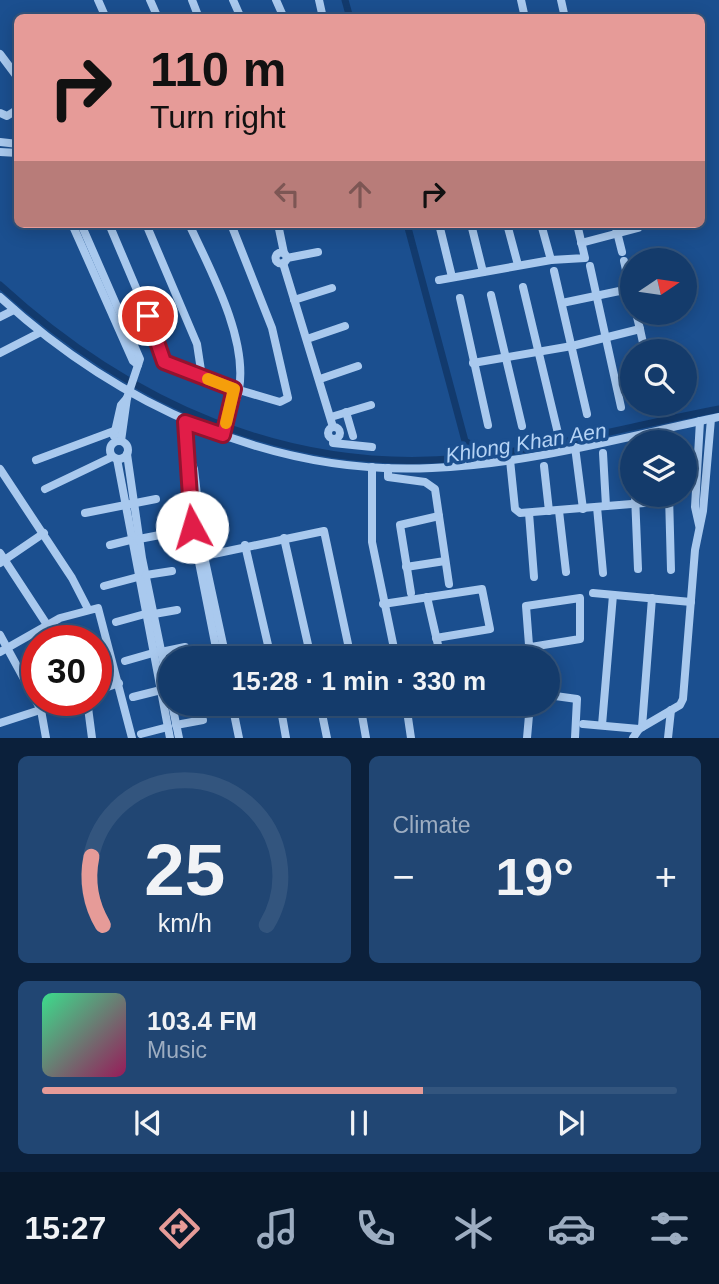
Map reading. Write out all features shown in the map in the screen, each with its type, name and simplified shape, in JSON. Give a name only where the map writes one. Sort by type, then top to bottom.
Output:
[{"type":"street","points":[[0,54],[14,73]]},
{"type":"street","points":[[74,228],[133,362],[138,365]]},
{"type":"street","points":[[83,228],[138,353],[136,375],[118,442],[110,448],[128,503],[158,656]]},
{"type":"street","points":[[110,228],[148,316],[164,362],[280,402],[288,398],[259,289],[233,228]]},
{"type":"street","points":[[148,228],[197,344],[202,377]]},
{"type":"street","points":[[191,228],[233,330],[240,369],[223,433]]},
{"type":"street","points":[[279,228],[294,300],[331,416],[332,427],[327,435],[333,442],[372,447]]},
{"type":"street","points":[[440,228],[452,277]]},
{"type":"street","points":[[472,228],[484,272]]},
{"type":"street","points":[[508,228],[518,265]]},
{"type":"street","points":[[542,228],[551,260]]},
{"type":"street","points":[[439,280],[551,260],[585,258],[578,228]]},
{"type":"street","points":[[581,243],[617,229],[638,228]]},
{"type":"street","points":[[617,229],[621,248]]},
{"type":"street","points":[[284,258],[318,252]]},
{"type":"street","points":[[590,266],[620,402]]},
{"type":"street","points":[[554,271],[587,414]]},
{"type":"street","points":[[523,287],[562,448]]},
{"type":"street","points":[[294,300],[332,288]]},
{"type":"street","points":[[562,303],[620,294]]},
{"type":"street","points":[[491,295],[522,426]]},
{"type":"street","points":[[0,297],[38,332],[129,393],[185,422],[331,461],[372,467],[430,484],[435,489],[449,584]]},
{"type":"street","points":[[460,298],[488,425]]},
{"type":"street","points":[[0,317],[14,310]]},
{"type":"street","points":[[307,340],[345,326]]},
{"type":"street","points":[[639,326],[642,339]]},
{"type":"street","points":[[473,363],[572,346],[640,329]]},
{"type":"street","points":[[0,353],[38,332]]},
{"type":"street","points":[[320,379],[358,366]]},
{"type":"street","points":[[128,503],[128,448],[118,442],[114,431],[121,405],[129,393]]},
{"type":"street","points":[[331,416],[371,405]]},
{"type":"street","points":[[346,412],[353,436]]},
{"type":"street","points":[[372,477],[510,460],[715,418],[699,528],[683,699],[671,710],[640,728],[633,738]]},
{"type":"street","points":[[699,528],[695,507],[700,421]]},
{"type":"street","points":[[185,422],[188,459],[186,464],[216,646]]},
{"type":"street","points":[[36,460],[114,431]]},
{"type":"street","points":[[331,461],[333,442]]},
{"type":"street","points":[[575,447],[583,509]]},
{"type":"street","points":[[603,453],[603,573]]},
{"type":"street","points":[[44,489],[127,454]]},
{"type":"street","points":[[510,460],[515,509],[528,513],[583,509],[620,503]]},
{"type":"street","points":[[544,466],[549,511]]},
{"type":"street","points":[[372,467],[372,542],[393,646]]},
{"type":"street","points":[[0,469],[44,533],[88,609]]},
{"type":"street","points":[[85,513],[156,499]]},
{"type":"street","points":[[636,507],[638,569]]},
{"type":"street","points":[[669,507],[671,570]]},
{"type":"street","points":[[559,511],[566,572]]},
{"type":"street","points":[[528,513],[534,577]]},
{"type":"street","points":[[411,593],[400,524],[439,516]]},
{"type":"street","points":[[196,526],[204,556],[210,607],[222,646]]},
{"type":"street","points":[[204,556],[245,545],[324,531],[348,646]]},
{"type":"street","points":[[44,533],[2,559],[48,625],[88,609],[99,610],[132,738]]},
{"type":"street","points":[[110,545],[165,534]]},
{"type":"street","points":[[284,538],[308,646]]},
{"type":"street","points":[[245,545],[268,646]]},
{"type":"street","points":[[406,567],[445,561]]},
{"type":"street","points":[[103,586],[172,571]]},
{"type":"street","points":[[383,604],[483,590],[490,629],[436,638]]},
{"type":"street","points":[[593,593],[691,602]]},
{"type":"street","points":[[602,724],[613,595]]},
{"type":"street","points":[[427,597],[438,646]]},
{"type":"street","points":[[580,598],[580,639],[531,647],[527,605],[580,598]]},
{"type":"street","points":[[640,728],[652,598]]},
{"type":"street","points":[[116,622],[177,610]]},
{"type":"street","points":[[0,635],[4,649],[21,677]]},
{"type":"street","points":[[4,649],[21,640]]},
{"type":"street","points":[[124,661],[157,652]]},
{"type":"street","points":[[112,685],[119,683]]},
{"type":"street","points":[[133,697],[158,692]]},
{"type":"street","points":[[560,695],[575,696],[578,701],[575,738]]},
{"type":"street","points":[[668,738],[671,710]]},
{"type":"street","points":[[0,723],[22,716]]},
{"type":"street","points":[[42,716],[46,738]]},
{"type":"street","points":[[89,716],[92,738]]},
{"type":"street","points":[[171,716],[172,726],[179,738]]},
{"type":"street","points":[[170,738],[172,716]]},
{"type":"street","points":[[234,716],[239,738]]},
{"type":"street","points":[[282,716],[286,738]]},
{"type":"street","points":[[322,716],[327,738]]},
{"type":"street","points":[[362,716],[366,738]]},
{"type":"street","points":[[407,716],[411,738]]},
{"type":"street","points":[[527,738],[529,716]]},
{"type":"street","points":[[141,734],[203,720]]},
{"type":"street","points":[[583,724],[640,728]]},
{"type":"waterway","points":[[345,0],[349,14]]},
{"type":"waterway","points":[[408,228],[465,441],[490,456]]},
{"type":"waterway","name":"Khlong Khan Aen","points":[[0,285],[49,327],[101,364],[156,396],[213,422],[272,442],[334,455],[398,460],[463,458],[559,443],[719,409]]},
{"type":"slow traffic","points":[[208,379],[234,389],[226,423]]},
{"type":"route","points":[[148,316],[164,362],[176,369],[234,389],[223,435],[185,422],[192,527]]}]
